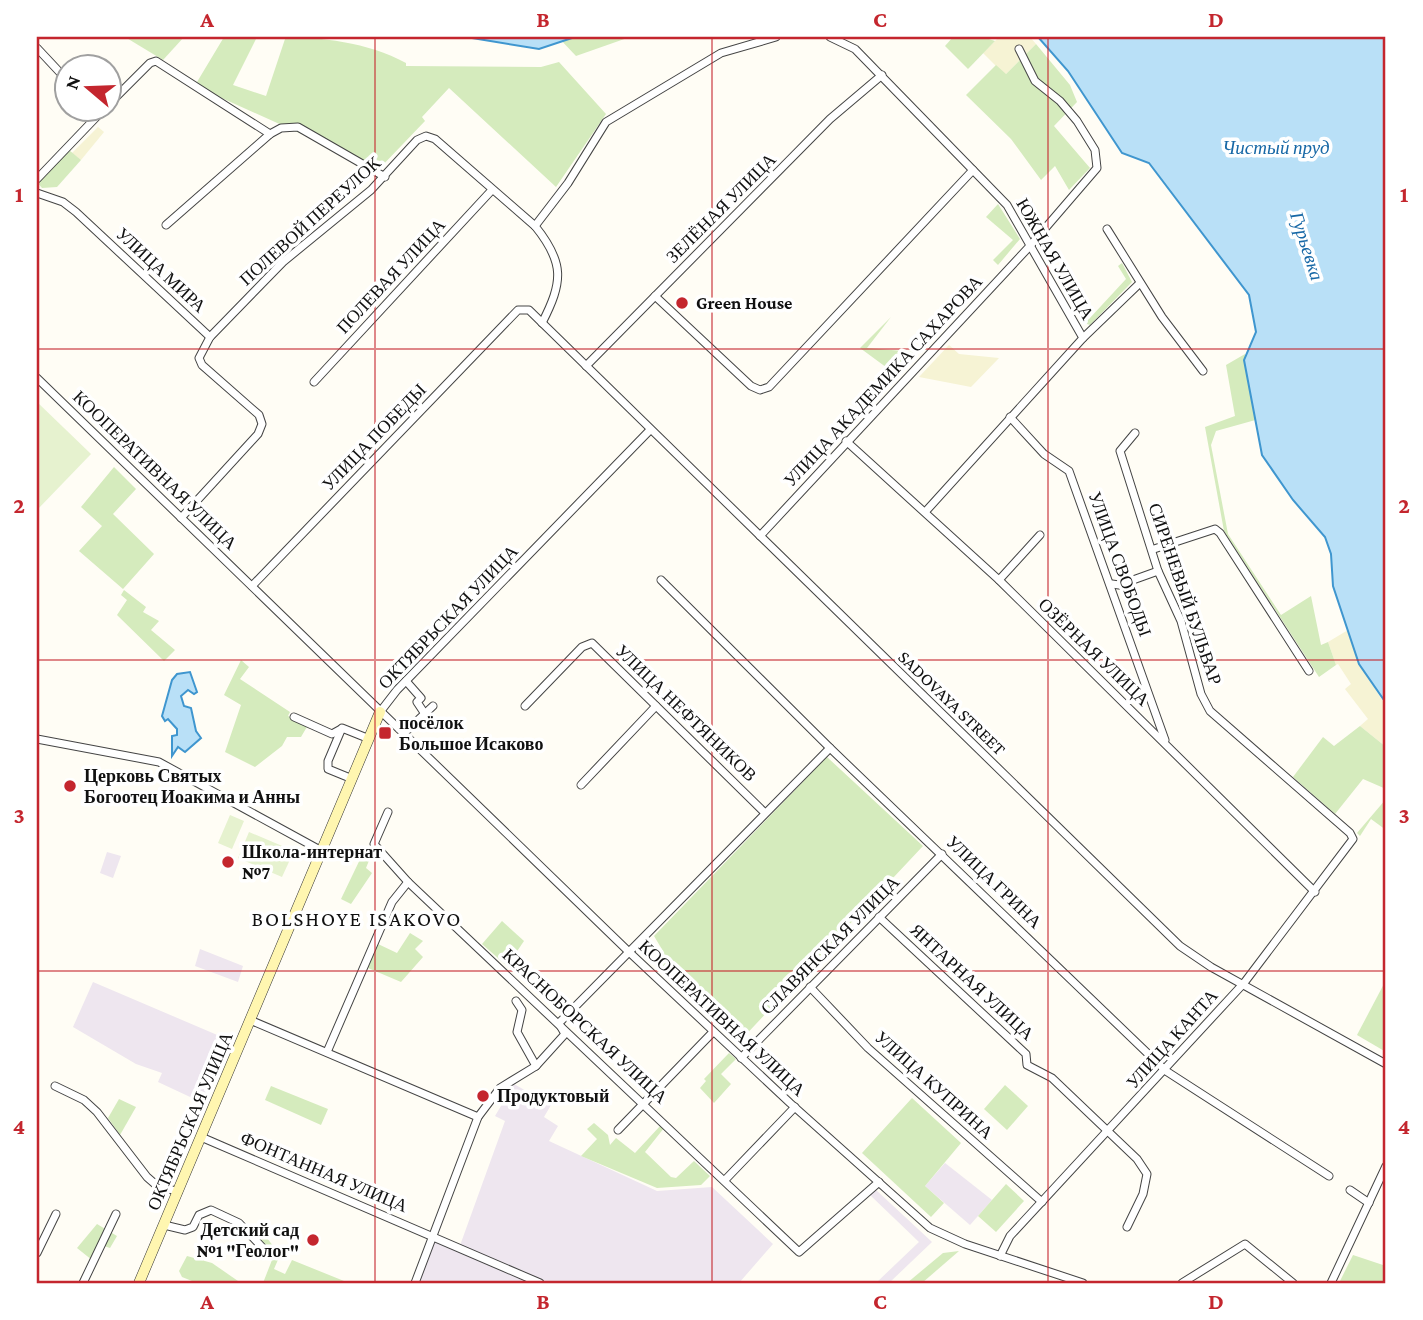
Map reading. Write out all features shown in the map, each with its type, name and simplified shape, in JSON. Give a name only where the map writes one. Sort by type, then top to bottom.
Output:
[{"type":"street","points":[[535,226],[568,183],[606,122],[720,53],[776,37]]},
{"type":"street","name":"ЮЖНАЯ УЛИЦА","points":[[830,37],[855,49],[1007,205],[1083,338],[926,511]]},
{"type":"street","points":[[37,48],[52,64]]},
{"type":"street","name":"УЛИЦА АКАДЕМИКА САХАРОВА","points":[[760,536],[846,440],[1029,247],[1097,168],[1098,160],[1077,121],[1060,101],[1035,81],[1019,49]]},
{"type":"street","points":[[122,90],[150,63],[163,63],[270,134]]},
{"type":"street","name":"ЗЕЛЁНАЯ УЛИЦА","points":[[586,366],[830,119],[882,75]]},
{"type":"street","points":[[37,179],[90,122]]},
{"type":"street","points":[[166,225],[270,134],[281,128],[298,127],[384,177]]},
{"type":"street","name":"ПОЛЕВОЙ ПЕРЕУЛОК","points":[[210,337],[283,262],[384,177],[417,140],[426,136],[435,139],[491,191]]},
{"type":"street","points":[[655,296],[751,386],[760,390],[769,387],[973,170]]},
{"type":"street","points":[[491,191],[535,226],[549,243],[559,281],[556,295],[542,323]]},
{"type":"street","name":"ПОЛЕВАЯ УЛИЦА","points":[[314,382],[491,191]]},
{"type":"street","name":"УЛИЦА МИРА","points":[[37,193],[63,202],[76,212],[210,337],[199,358],[202,365],[259,415],[262,424],[258,434],[181,518]]},
{"type":"street","points":[[1107,229],[1161,317],[1203,371]]},
{"type":"street","points":[[1083,338],[1140,283]]},
{"type":"street","name":"SADOVAYA STREET","points":[[518,310],[529,310],[1180,946],[1211,967],[1386,1064]]},
{"type":"street","name":"УЛИЦА ПОБЕДЫ","points":[[252,586],[518,310]]},
{"type":"street","name":"КООПЕРАТИВНАЯ УЛИЦА","points":[[37,378],[713,1032],[929,1228],[1000,1256],[1083,1283]]},
{"type":"street","name":"УЛИЦА СВОБОДЫ","points":[[1010,417],[1044,454],[1069,471],[1112,584],[1166,744]]},
{"type":"street","name":"ОКТЯБРЬСКАЯ УЛИЦА","points":[[139,1283],[380,712],[406,681],[650,430]]},
{"type":"street","name":"СИРЕНЕВЫЙ БУЛЬВАР","points":[[1135,433],[1120,451],[1154,550],[1158,571],[1181,621],[1201,694],[1210,711],[1350,833]]},
{"type":"street","name":"ОЗЁРНАЯ УЛИЦА","points":[[846,440],[999,580],[1315,892]]},
{"type":"street","points":[[1154,550],[1215,529],[1309,671]]},
{"type":"street","points":[[999,580],[1040,535]]},
{"type":"street","points":[[1112,584],[1119,585],[1158,571]]},
{"type":"street","name":"УЛИЦА ГРИНА","points":[[661,580],[830,748],[1166,1071],[1329,1176]]},
{"type":"street","name":"УЛИЦА НЕФТЯНИКОВ","points":[[525,706],[582,647],[592,643],[764,812]]},
{"type":"street","points":[[406,681],[421,698],[417,702],[425,714]]},
{"type":"street","points":[[402,734],[433,706]]},
{"type":"street","points":[[581,785],[656,706]]},
{"type":"street","points":[[294,717],[332,734],[342,729],[367,738]]},
{"type":"street","points":[[342,729],[328,761],[328,769],[350,778]]},
{"type":"street","points":[[37,739],[159,762],[320,850]]},
{"type":"street","points":[[415,1283],[478,1117],[500,1088],[536,1066],[565,1034],[559,1023],[830,748]]},
{"type":"street","name":"КРАСНОБОРСКАЯ УЛИЦА","points":[[387,812],[374,844],[408,882],[799,1251],[879,1182]]},
{"type":"street","name":"УЛИЦА КАНТА","points":[[1000,1256],[1010,1236],[1166,1071],[1244,983],[1351,846],[1353,839],[1350,833]]},
{"type":"street","name":"СЛАВЯНСКАЯ УЛИЦА","points":[[741,1058],[942,854]]},
{"type":"street","points":[[327,1052],[392,902],[408,882]]},
{"type":"street","name":"ЯНТАРНАЯ УЛИЦА","points":[[879,917],[1026,1054],[1027,1065],[1052,1078],[1137,1159],[1147,1174],[1143,1194],[1127,1227]]},
{"type":"street","name":"УЛИЦА КУПРИНА","points":[[810,987],[868,1048],[1042,1202]]},
{"type":"street","points":[[516,1001],[522,1010],[517,1032],[536,1066]]},
{"type":"street","points":[[250,1020],[478,1117]]},
{"type":"street","points":[[618,1130],[713,1032]]},
{"type":"street","points":[[55,1086],[85,1100],[147,1177],[155,1184],[178,1192]]},
{"type":"street","points":[[725,1180],[795,1107]]},
{"type":"street","name":"ФОНТАННАЯ УЛИЦА","points":[[201,1138],[540,1283]]},
{"type":"street","points":[[1331,1283],[1386,1166]]},
{"type":"street","points":[[1350,1190],[1369,1203]]},
{"type":"street","points":[[164,1225],[185,1230],[193,1227],[199,1214],[211,1210],[239,1223],[262,1247]]},
{"type":"street","points":[[37,1253],[55,1214]]},
{"type":"street","points":[[83,1283],[116,1214]]},
{"type":"street","points":[[1182,1283],[1245,1244],[1293,1283]]},
{"type":"shaded area","points":[[999,37],[1030,37],[1036,44],[1005,75],[983,53]]},
{"type":"shaded area","points":[[98,127],[104,132],[81,160],[72,153]]},
{"type":"shaded area","points":[[949,345],[959,354],[999,358],[971,387],[919,377]]},
{"type":"shaded area","points":[[1348,630],[1359,664],[1386,706],[1386,747],[1360,726],[1368,719],[1345,689],[1351,684],[1338,664],[1336,665],[1328,642]]},
{"type":"shaded area","points":[[107,852],[121,856],[113,878],[100,873]]},
{"type":"shaded area","points":[[200,949],[243,966],[238,982],[195,966]]},
{"type":"shaded area","points":[[93,982],[229,1040],[203,1103],[158,1082],[162,1073],[136,1064],[73,1027]]},
{"type":"shaded area","points":[[514,1084],[551,1105],[544,1117],[558,1126],[549,1141],[657,1191],[712,1187],[773,1244],[739,1283],[414,1283],[434,1241],[458,1251],[505,1121],[495,1116]]},
{"type":"shaded area","points":[[945,1163],[992,1200],[970,1225],[925,1186]]},
{"type":"shaded area","points":[[876,1190],[932,1242],[889,1283],[876,1283],[919,1242],[870,1195]]},
{"type":"green space","points":[[125,37],[184,37],[163,60]]},
{"type":"green space","points":[[224,37],[257,37],[233,85],[266,96],[285,39],[278,37],[311,38],[376,50],[406,63],[406,66],[541,67],[559,62],[606,114],[556,187],[449,88],[422,117],[425,121],[379,169],[215,95],[197,82]]},
{"type":"green space","points":[[558,37],[630,37],[576,56]]},
{"type":"green space","points":[[953,37],[983,37],[995,41],[968,69],[945,46]]},
{"type":"green space","points":[[1036,44],[1070,85],[1077,102],[1054,126],[1090,168],[1069,190],[1055,166],[1041,180],[1011,139],[966,95],[996,65],[1006,74]]},
{"type":"green space","points":[[69,150],[81,160],[57,187],[42,188],[37,182]]},
{"type":"green space","points":[[998,204],[1020,239],[998,265],[993,260],[1013,240],[986,217]]},
{"type":"green space","points":[[1122,263],[1132,282],[1090,325],[1087,324],[1080,313],[1083,310],[1089,319],[1126,279],[1118,266]]},
{"type":"green space","points":[[891,317],[867,348],[915,352],[894,373],[860,348]]},
{"type":"green space","points":[[1245,354],[1259,419],[1216,431],[1211,445],[1228,534],[1281,615],[1311,596],[1321,645],[1328,642],[1336,665],[1319,677],[1224,531],[1205,427],[1235,416],[1226,365]]},
{"type":"green space","points":[[37,402],[91,454],[37,510]]},
{"type":"green space","points":[[114,467],[136,489],[113,514],[154,554],[123,589],[79,551],[102,526],[81,507]]},
{"type":"green space","points":[[124,590],[146,607],[143,612],[159,621],[151,630],[175,650],[164,661],[117,615],[127,600],[121,595]]},
{"type":"green space","points":[[241,660],[249,667],[240,679],[290,712],[288,716],[308,725],[301,737],[287,737],[282,746],[255,767],[225,752],[241,705],[224,695]]},
{"type":"green space","points":[[1360,726],[1386,747],[1386,789],[1363,779],[1335,814],[1293,777],[1323,737],[1334,746]]},
{"type":"green space","points":[[827,757],[923,846],[740,1041],[652,959],[663,951],[654,936]]},
{"type":"green space","points":[[1386,799],[1386,830],[1371,819],[1360,836],[1357,833]]},
{"type":"green space","points":[[230,815],[244,821],[232,849],[218,843]]},
{"type":"green space","points":[[249,832],[294,851],[282,877],[238,858]]},
{"type":"green space","points":[[365,849],[372,853],[366,868],[372,873],[351,904],[341,899]]},
{"type":"green space","points":[[502,921],[524,941],[507,966],[482,944]]},
{"type":"green space","points":[[410,933],[423,941],[415,949],[423,957],[401,982],[368,968],[378,944],[397,953]]},
{"type":"green space","points":[[1386,980],[1386,1052],[1357,1035]]},
{"type":"green space","points":[[729,1053],[736,1059],[721,1074],[731,1084],[714,1103],[700,1088],[706,1081],[704,1079]]},
{"type":"green space","points":[[1005,1085],[1028,1106],[1007,1130],[984,1109]]},
{"type":"green space","points":[[271,1086],[328,1109],[321,1125],[265,1100]]},
{"type":"green space","points":[[912,1098],[961,1143],[925,1186],[944,1203],[931,1217],[862,1153]]},
{"type":"green space","points":[[119,1099],[136,1107],[120,1135],[108,1118]]},
{"type":"green space","points":[[594,1123],[608,1135],[610,1145],[616,1138],[635,1153],[661,1125],[664,1128],[645,1152],[671,1177],[676,1178],[694,1161],[710,1176],[701,1185],[657,1188],[581,1156],[597,1139],[587,1129]]},
{"type":"green space","points":[[1006,1184],[1024,1201],[996,1232],[978,1216]]},
{"type":"green space","points":[[97,1224],[117,1236],[110,1248],[104,1246],[92,1260],[77,1248]]},
{"type":"green space","points":[[257,1225],[280,1255],[274,1269],[285,1274],[292,1260],[349,1283],[263,1283],[272,1260],[254,1234]]},
{"type":"green space","points":[[959,1251],[922,1283],[907,1283],[943,1253]]},
{"type":"green space","points":[[1353,1255],[1386,1266],[1386,1283],[1339,1283]]},
{"type":"green space","points":[[187,1256],[212,1263],[238,1281],[237,1283],[197,1283],[182,1277],[179,1271]]},
{"type":"water","points":[[466,37],[575,37],[539,49]]},
{"type":"water","name":"Чистый пруд","points":[[1038,37],[1386,37],[1386,703],[1359,664],[1333,586],[1331,554],[1325,537],[1293,500],[1262,455],[1244,360],[1256,332],[1249,295],[1149,163],[1122,153],[1068,71]]},
{"type":"water","points":[[190,672],[197,692],[194,694],[188,690],[181,696],[184,706],[191,708],[196,731],[201,738],[185,752],[178,747],[172,756],[172,736],[177,735],[177,729],[162,716],[172,680],[177,674]]},
{"type":"place","name":"Green House","points":[[682,303]]},
{"type":"place","name":"посёлок Большое Исаково","points":[[385,733]]},
{"type":"place","name":"Церковь Святых Богоотец Иоакима и Анны","points":[[70,786]]},
{"type":"place","name":"Школа-интернат №7","points":[[228,862]]},
{"type":"place","name":"Продуктовый","points":[[483,1096]]},
{"type":"place","name":"Детский сад №1 \"Геолог\"","points":[[313,1240]]},
{"type":"district","name":"BOLSHOYE ISAKOVO","points":[[357,919]]},
{"type":"water label","name":"Гурьевка","points":[[1307,246]]}]
